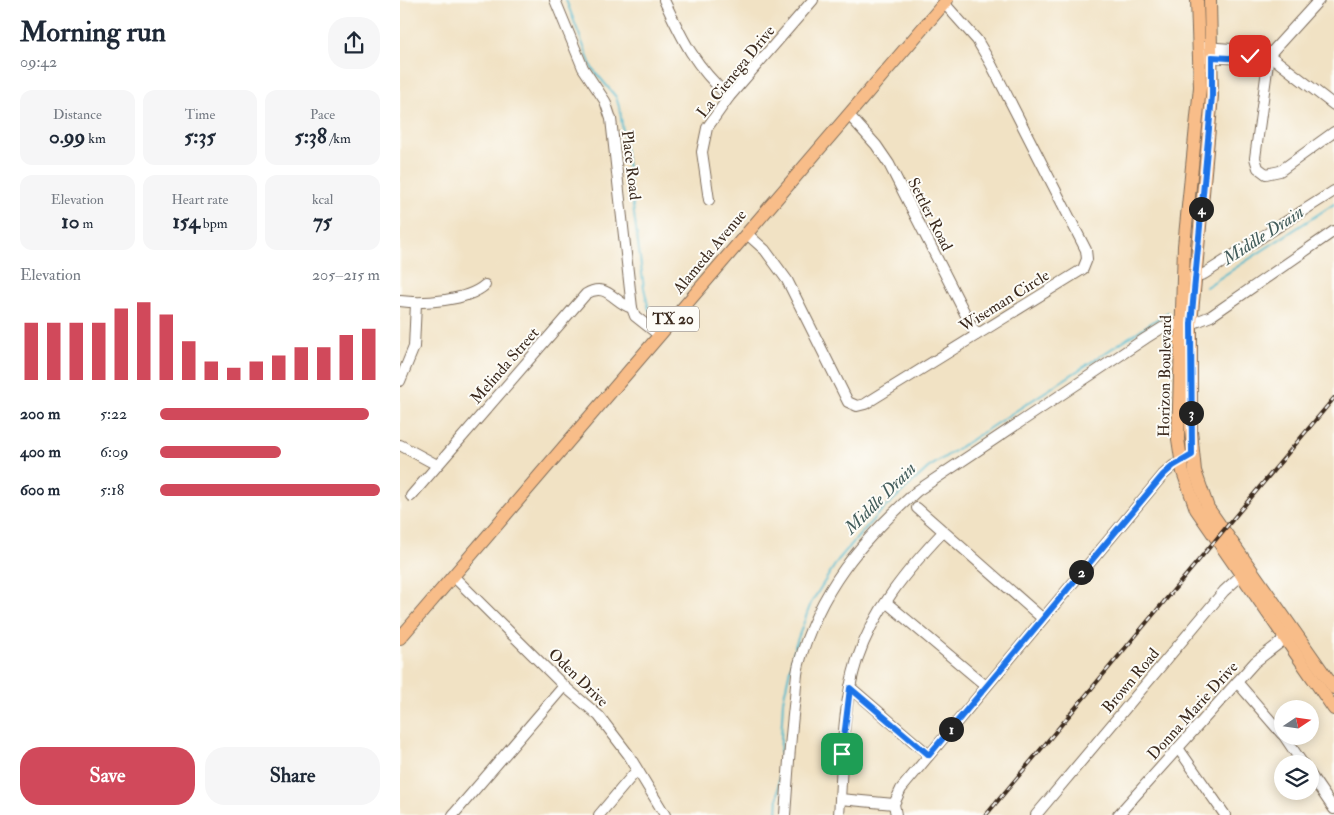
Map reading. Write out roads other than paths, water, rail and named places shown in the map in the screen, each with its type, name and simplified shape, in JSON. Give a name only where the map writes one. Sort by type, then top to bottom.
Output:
[{"type":"main road","name":"Horizon Boulevard","points":[[1197,0],[1212,96],[1188,278],[1186,458],[1195,471],[1208,508],[1246,571],[1290,635],[1334,709]]},
{"type":"main road","name":"Horizon Boulevard","points":[[1206,52],[1210,0]]},
{"type":"main road","name":"Alameda Avenue","points":[[400,638],[945,2]]},
{"type":"main road","name":"Horizon Boulevard","points":[[1290,635],[1334,688]]},
{"type":"street","name":"Place Road","points":[[555,0],[582,68],[605,101],[611,119],[632,308]]},
{"type":"street","points":[[664,0],[693,58],[711,80],[729,97]]},
{"type":"street","name":"La Cienega Drive","points":[[708,200],[702,142],[711,120],[813,0]]},
{"type":"street","points":[[1319,0],[1269,55],[1255,158],[1258,168],[1266,174],[1280,171],[1334,132]]},
{"type":"street","name":"Wiseman Circle","points":[[746,233],[765,250],[787,280],[848,402],[853,405],[865,404],[1077,273],[1086,264],[1087,254],[977,40],[945,2]]},
{"type":"street","points":[[1206,52],[1246,59],[1250,56],[1269,55],[1334,105]]},
{"type":"street","name":"Settler Road","points":[[848,114],[876,145],[889,164],[976,335]]},
{"type":"street","points":[[1188,278],[1204,274],[1334,191]]},
{"type":"street","points":[[785,815],[799,665],[815,616],[839,575],[858,548],[884,520],[917,491],[1146,338],[1162,328],[1186,324],[1210,316],[1334,231]]},
{"type":"street","points":[[400,302],[416,303],[465,296],[472,294],[485,285]]},
{"type":"street","name":"Melinda Street","points":[[410,496],[586,294],[597,289],[608,291],[624,306],[632,308]]},
{"type":"street","points":[[400,381],[414,347],[416,303]]},
{"type":"street","points":[[632,308],[635,316],[659,335]]},
{"type":"street","points":[[400,445],[437,465]]},
{"type":"street","points":[[896,815],[894,804],[901,789],[1163,475],[1186,458]]},
{"type":"street","points":[[917,508],[1042,618]]},
{"type":"street","points":[[839,815],[842,754],[850,688],[862,646],[902,578],[944,532]]},
{"type":"street","name":"Brown Road","points":[[1036,815],[1224,591],[1246,571]]},
{"type":"street","name":"Oden Drive","points":[[453,576],[564,686],[599,716],[616,736],[665,815]]},
{"type":"street","points":[[887,603],[986,686]]},
{"type":"street","name":"Donna Marie Drive","points":[[1118,815],[1237,682],[1261,657],[1290,635]]},
{"type":"street","points":[[1237,682],[1274,725]]},
{"type":"street","points":[[453,815],[564,686]]},
{"type":"street","points":[[850,688],[929,755]]},
{"type":"street","points":[[1178,748],[1225,815]]},
{"type":"street","points":[[599,815],[637,770]]},
{"type":"street","points":[[1319,787],[1334,809]]},
{"type":"street","points":[[840,800],[894,804]]},
{"type":"waterway","points":[[566,0],[592,68],[616,97],[620,110],[644,288],[649,310]]},
{"type":"waterway","name":"Middle Drain","points":[[1206,287],[1334,204]]},
{"type":"waterway","name":"Middle Drain","points":[[777,815],[783,701],[795,646],[811,603],[838,560],[876,516],[928,468],[1168,312]]},
{"type":"railway","points":[[986,815],[1334,398]]}]
